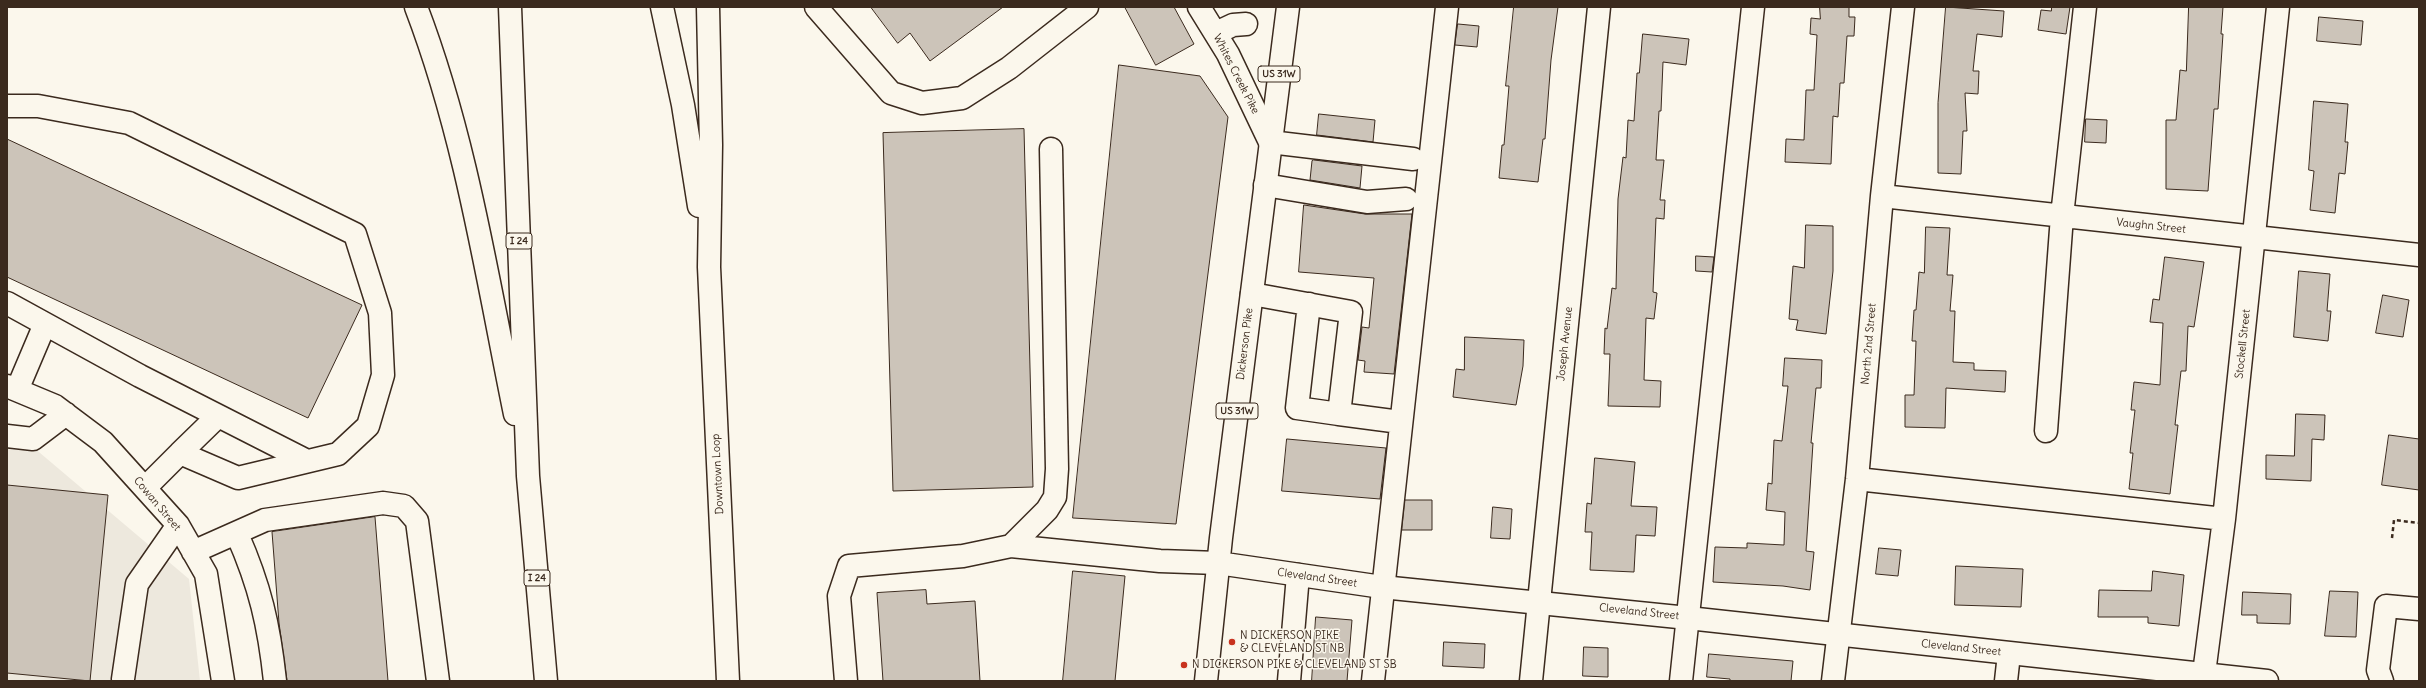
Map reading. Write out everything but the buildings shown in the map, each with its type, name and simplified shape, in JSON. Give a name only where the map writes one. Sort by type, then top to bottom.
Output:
[{"type":"main road","points":[[416,7],[436,59],[460,145],[528,476]]},
{"type":"main road","name":"I 24","points":[[510,7],[528,476],[546,681]]},
{"type":"main road","points":[[662,7],[683,105],[709,266]]},
{"type":"main road","points":[[708,7],[711,145],[709,266]]},
{"type":"main road","points":[[816,7],[892,93],[922,103],[962,98],[1009,68],[1087,7]]},
{"type":"main road","name":"Whites Creek Pike","points":[[1199,7],[1228,54],[1270,142]]},
{"type":"main road","name":"Dickerson Pike","points":[[1206,681],[1218,563],[1288,7]]},
{"type":"main road","points":[[1373,681],[1400,422],[1447,7]]},
{"type":"main road","name":"Joseph Avenue","points":[[1530,681],[1599,7]]},
{"type":"main road","points":[[1681,681],[1753,7]]},
{"type":"main road","name":"North 2nd Street","points":[[1833,681],[1856,479],[1882,196],[1903,7]]},
{"type":"main road","points":[[2046,431],[2062,216],[2085,7]]},
{"type":"main road","name":"Stockell Street","points":[[2204,678],[2224,519],[2278,7]]},
{"type":"main road","points":[[1216,33],[1233,25],[1246,24]]},
{"type":"main road","points":[[7,106],[38,106],[129,123],[355,234],[380,313],[383,375],[368,426],[338,454],[238,478],[180,453]]},
{"type":"main road","points":[[1270,142],[1413,159]]},
{"type":"main road","points":[[1011,546],[1047,510],[1055,497],[1057,469],[1051,149]]},
{"type":"main road","points":[[1265,185],[1367,202],[1406,199]]},
{"type":"main road","name":"Vaughn Street","points":[[1882,196],[2419,254]]},
{"type":"main road","name":"Downtown Loop","points":[[709,266],[728,681]]},
{"type":"main road","points":[[1252,294],[1350,312],[1339,414]]},
{"type":"main road","points":[[7,303],[218,416],[306,461]]},
{"type":"main road","points":[[1309,304],[1297,408],[1400,422]]},
{"type":"main road","points":[[12,388],[45,324]]},
{"type":"main road","name":"Cowan Street","points":[[12,388],[55,406],[103,442],[178,525],[206,574],[223,681]]},
{"type":"main road","points":[[7,436],[33,439],[66,414]]},
{"type":"main road","points":[[145,488],[218,416]]},
{"type":"main road","points":[[1856,479],[2224,519]]},
{"type":"main road","points":[[193,552],[237,534],[265,520],[384,503],[404,506],[417,521],[438,681]]},
{"type":"main road","points":[[123,679],[137,584],[178,525]]},
{"type":"main road","points":[[237,534],[254,572],[263,602],[270,633],[274,681]]},
{"type":"main road","name":"Cleveland Street","points":[[846,681],[839,596],[849,566],[963,556],[1011,546],[1160,561],[1218,563],[1382,587],[1688,618],[2009,654],[2204,678],[2266,681]]},
{"type":"main road","points":[[1289,681],[1298,575]]},
{"type":"main road","points":[[2382,681],[2378,670],[2386,606],[2419,609]]},
{"type":"main road","points":[[2006,681],[2009,654]]},
{"type":"path","points":[[2392,538],[2394,520],[2419,523]]},
{"type":"shaded area","points":[[7,425],[189,579],[200,681],[7,681]]},
{"type":"place","name":"N DICKERSON PIKE & CLEVELAND ST NB","points":[[1232,642]]},
{"type":"place","name":"N DICKERSON PIKE & CLEVELAND ST SB","points":[[1184,665]]}]
